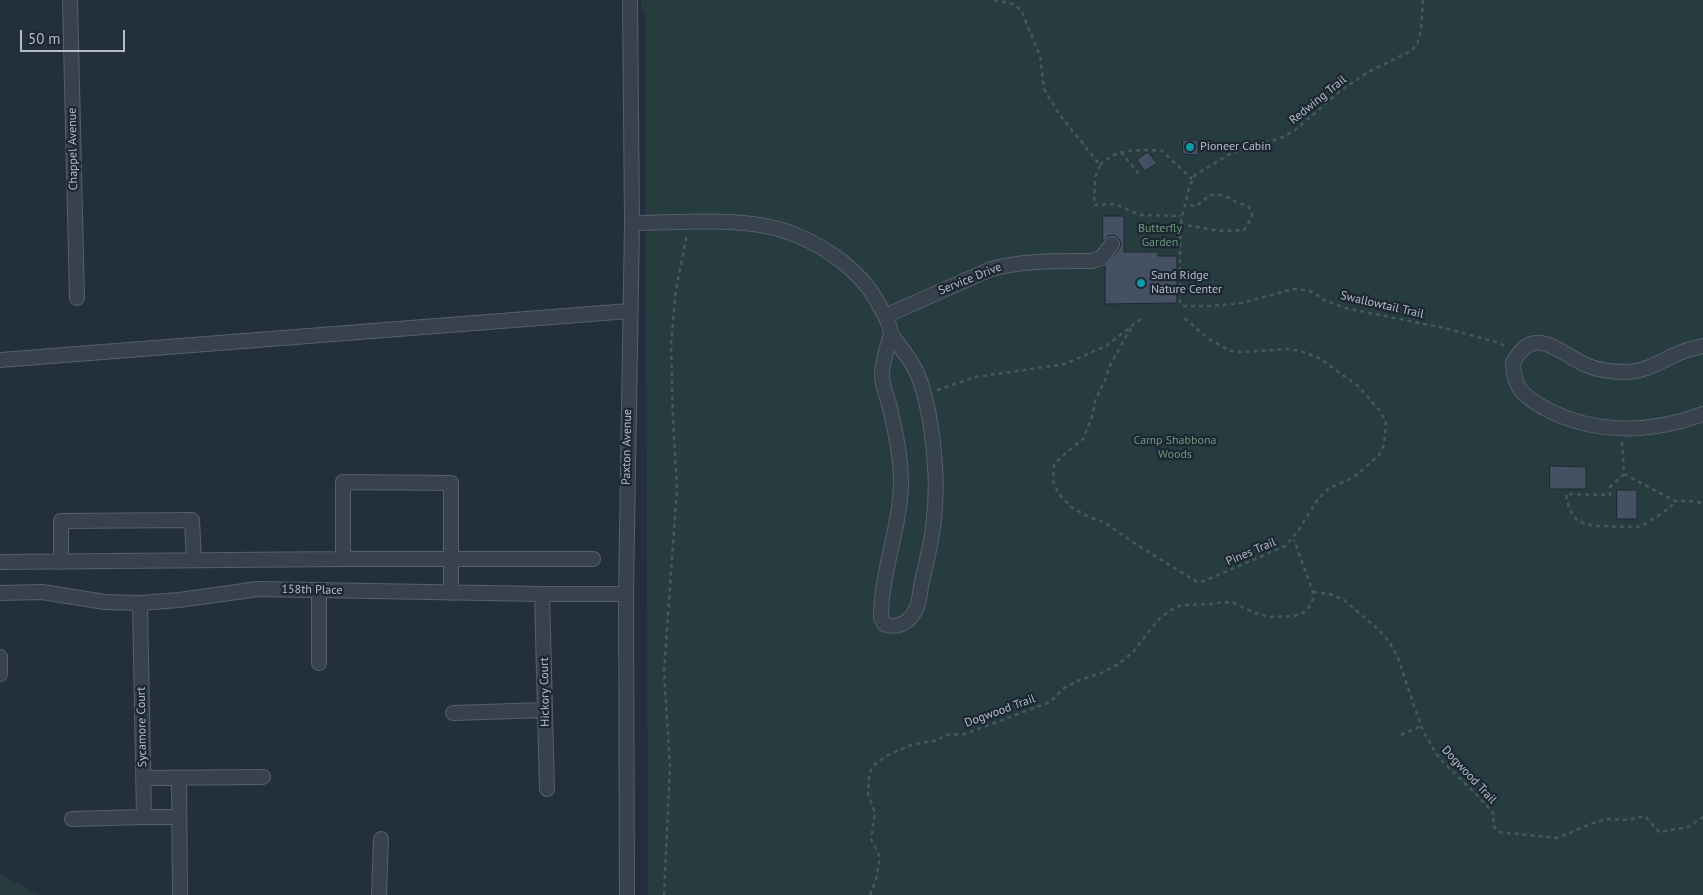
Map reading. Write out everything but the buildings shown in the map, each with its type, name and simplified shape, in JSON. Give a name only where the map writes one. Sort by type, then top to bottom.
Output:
[{"type":"street","name":"Chappel Avenue","points":[[70,0],[77,298]]},
{"type":"street","name":"Paxton Avenue","points":[[627,895],[626,594],[629,311],[632,223],[630,0]]},
{"type":"street","points":[[632,223],[751,224],[775,228],[797,235],[843,262],[876,299],[885,316],[891,334],[909,358],[917,373],[924,394],[935,465],[935,518],[916,610],[904,623],[898,626],[884,624],[881,618],[884,576],[896,528],[901,481],[896,435],[882,374],[891,334]]},
{"type":"street","name":"Service Drive","points":[[885,316],[991,269],[1009,264],[1092,260],[1101,258],[1112,244]]},
{"type":"street","points":[[0,360],[629,311]]},
{"type":"street","points":[[1703,346],[1677,354],[1658,364],[1630,372],[1615,372],[1586,365],[1550,344],[1532,344],[1523,347],[1513,363],[1516,383],[1526,397],[1568,419],[1592,426],[1621,429],[1667,426],[1703,414]]},
{"type":"street","points":[[343,559],[343,482],[450,483],[451,593]]},
{"type":"street","points":[[61,562],[61,522],[70,521],[192,520],[194,560]]},
{"type":"street","points":[[0,562],[592,559]]},
{"type":"street","name":"158th Place","points":[[0,593],[42,592],[105,602],[140,603],[179,600],[258,589],[626,594]]},
{"type":"street","points":[[319,591],[319,664]]},
{"type":"street","name":"Hickory Court","points":[[542,594],[547,789]]},
{"type":"street","name":"Sycamore Court","points":[[140,603],[144,817]]},
{"type":"street","points":[[0,657],[0,674]]},
{"type":"street","points":[[453,713],[545,710]]},
{"type":"street","points":[[143,778],[263,777]]},
{"type":"street","points":[[179,778],[180,895]]},
{"type":"street","points":[[72,819],[179,817]]},
{"type":"street","points":[[380,895],[381,840]]},
{"type":"path","points":[[994,0],[1012,2],[1021,10],[1040,56],[1044,89],[1059,114],[1100,165]]},
{"type":"path","name":"Redwing Trail","points":[[1193,179],[1195,175],[1206,167],[1230,154],[1279,139],[1294,131],[1340,92],[1368,72],[1411,51],[1417,44],[1421,30],[1423,0]]},
{"type":"path","points":[[1182,216],[1140,215],[1115,204],[1094,205],[1095,178],[1100,165],[1108,157],[1121,152],[1161,150],[1193,179],[1184,205],[1182,216],[1180,224],[1220,231],[1244,230],[1252,217],[1252,212],[1248,206],[1223,195],[1210,195],[1196,206],[1184,205]]},
{"type":"path","points":[[1121,152],[1139,174]]},
{"type":"path","points":[[664,895],[670,767],[664,672],[677,488],[671,344],[676,290],[688,223]]},
{"type":"path","name":"Swallowtail Trail","points":[[1180,224],[1181,305],[1209,306],[1242,303],[1293,289],[1304,290],[1313,292],[1324,300],[1345,308],[1444,328],[1496,342],[1519,352]]},
{"type":"path","name":"Pines Trail","points":[[1131,328],[1109,367],[1084,439],[1054,465],[1053,481],[1059,494],[1071,507],[1089,517],[1104,522],[1197,582],[1214,578],[1232,568],[1269,554],[1285,546],[1293,539],[1318,500],[1329,488],[1358,474],[1379,455],[1384,445],[1386,423],[1381,412],[1358,386],[1319,358],[1301,350],[1230,351],[1209,339],[1181,315]]},
{"type":"path","points":[[924,394],[976,378],[1065,364],[1106,346],[1142,318]]},
{"type":"path","points":[[1621,429],[1624,474]]},
{"type":"path","points":[[1624,474],[1675,501],[1703,503]]},
{"type":"path","points":[[1624,474],[1610,487],[1610,495],[1566,494],[1572,514],[1578,521],[1588,526],[1641,527],[1650,519],[1672,506],[1675,501]]},
{"type":"path","points":[[1293,539],[1313,592]]},
{"type":"path","name":"Dogwood Trail","points":[[870,895],[876,880],[880,857],[871,839],[875,813],[868,794],[869,777],[872,767],[886,756],[911,745],[938,740],[946,735],[965,734],[1050,702],[1064,688],[1104,672],[1118,664],[1133,652],[1158,620],[1169,611],[1182,605],[1234,603],[1269,617],[1294,616],[1303,613],[1309,607],[1313,599],[1313,592],[1330,594],[1344,600],[1379,630],[1390,643],[1398,658],[1421,726],[1435,752],[1443,762],[1466,782],[1494,815],[1494,828],[1499,832],[1557,838],[1607,819],[1627,820],[1645,816],[1659,832],[1688,827],[1703,817]]},
{"type":"path","points":[[1400,735],[1421,726]]},
{"type":"green space","name":"Camp Shabbona Woods","points":[[641,0],[1703,0],[1703,895],[648,895],[645,10],[641,11]]},
{"type":"green space","points":[[0,874],[40,895],[0,895]]},
{"type":"place","name":"Pioneer Cabin","points":[[1190,147]]},
{"type":"place","name":"Sand Ridge Nature Center","points":[[1141,283]]},
{"type":"park label","name":"Butterfly Garden","points":[[1160,236]]}]
